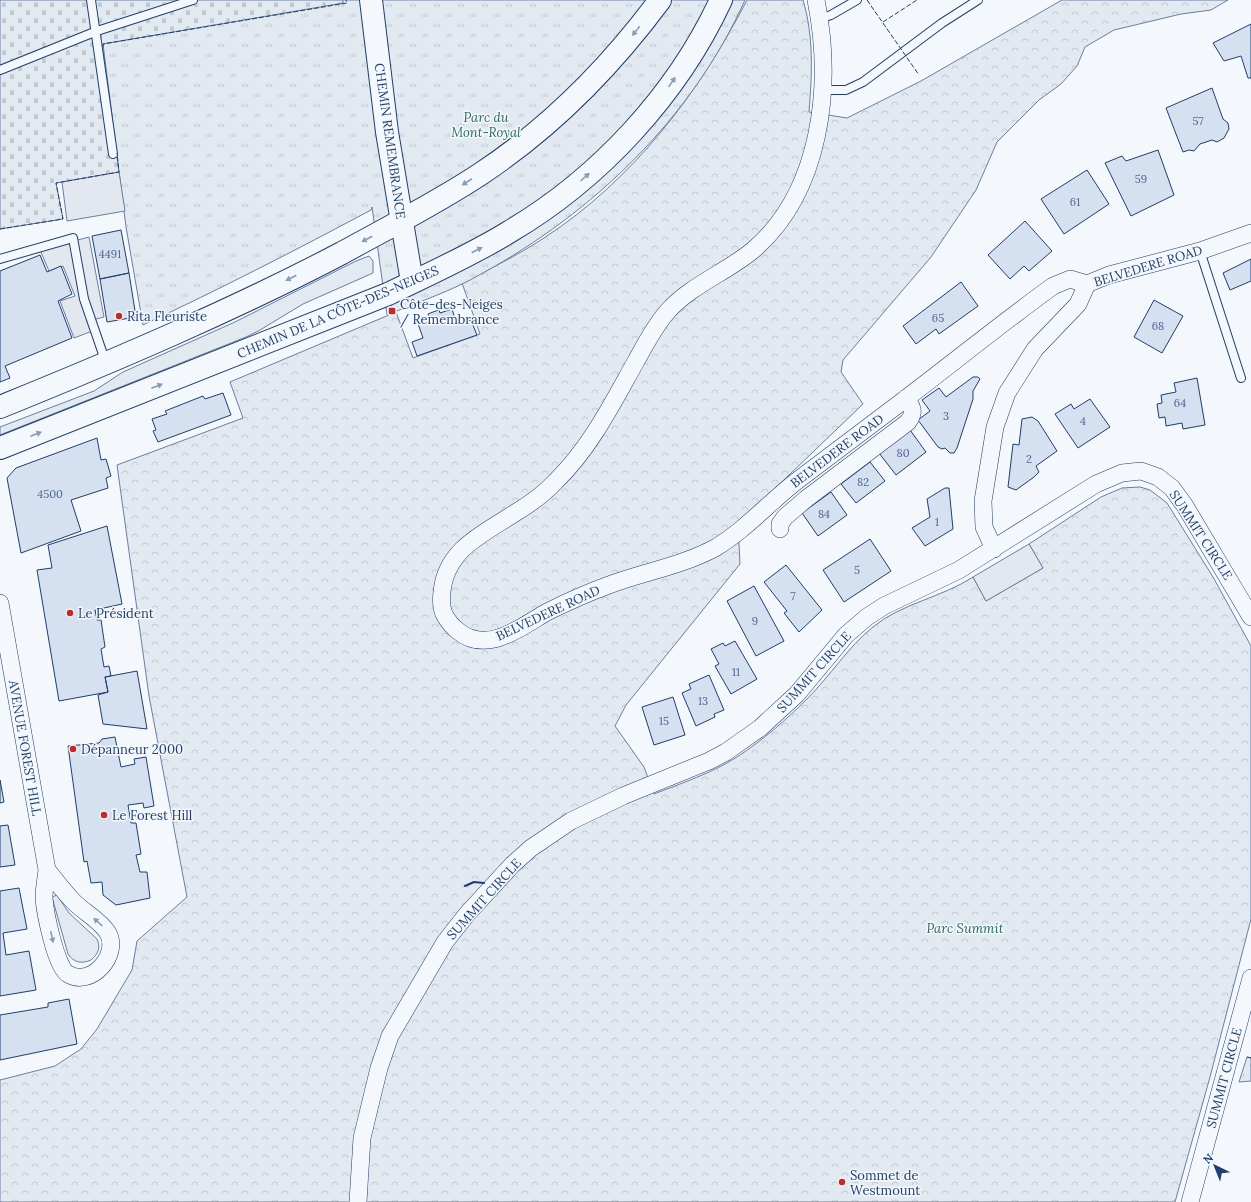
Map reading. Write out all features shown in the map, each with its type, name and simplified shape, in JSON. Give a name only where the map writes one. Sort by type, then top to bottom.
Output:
[{"type":"main road","name":"CHEMIN REMEMBRANCE","points":[[371,0],[386,124],[412,282]]},
{"type":"main road","points":[[0,407],[106,364],[217,316],[401,221],[484,172],[547,123],[601,71],[635,32],[660,0]]},
{"type":"main road","name":"CHEMIN DE LA CÔTE-DES-NEIGES","points":[[0,448],[278,338],[412,282],[485,247],[511,232],[557,200],[597,166],[638,125],[668,88],[698,42],[721,0]]},
{"type":"street","name":"BELVEDERE ROAD","points":[[816,0],[822,53],[822,90],[816,135],[809,165],[798,191],[783,216],[753,250],[698,285],[667,312],[654,330],[597,429],[577,459],[558,480],[538,498],[477,535],[461,548],[450,564],[443,584],[441,601],[445,616],[456,630],[468,638],[480,641],[497,639],[594,590],[689,560],[716,547],[735,534],[796,480],[1053,286],[1070,279],[1087,284],[1109,275],[1200,251],[1251,233]]},
{"type":"street","points":[[994,549],[984,528],[983,501],[995,427],[1007,394],[1035,349],[1078,304],[1087,284]]},
{"type":"street","points":[[780,529],[780,524],[785,517],[806,499],[908,422],[913,414],[913,408],[906,398]]},
{"type":"street","name":"SUMMIT CIRCLE","points":[[358,1202],[362,1138],[379,1068],[390,1036],[445,942],[491,887],[531,848],[571,821],[596,808],[726,752],[760,728],[797,694],[846,635],[867,617],[884,606],[959,570],[1096,484],[1122,473],[1141,470],[1158,477],[1172,488],[1251,617]]},
{"type":"street","name":"AVENUE FOREST HILL","points":[[0,602],[47,870],[44,898],[59,964],[65,972],[74,976],[79,977],[92,973],[103,965],[109,956],[111,944],[108,934],[100,924],[73,902],[47,870]]},
{"type":"street","name":"SUMMIT CIRCLE","points":[[1190,1202],[1251,978]]},
{"type":"lane","points":[[91,0],[97,31],[114,154]]},
{"type":"lane","points":[[0,70],[97,31],[193,0]]},
{"type":"lane","points":[[819,19],[831,15],[857,0]]},
{"type":"lane","points":[[822,90],[846,90],[863,82],[942,23],[978,0]]},
{"type":"lane","points":[[0,259],[73,238],[84,299],[106,364]]},
{"type":"lane","points":[[1200,251],[1241,378]]},
{"type":"green space","points":[[0,0],[346,0],[347,3],[103,44],[119,172],[56,183],[63,219],[0,229]]},
{"type":"green space","name":"Parc du Mont-Royal","points":[[343,0],[745,0],[723,43],[697,84],[668,122],[635,158],[600,192],[562,222],[522,250],[470,280],[387,315],[372,207],[371,210],[286,254],[143,325],[126,227],[103,44],[343,3]]},
{"type":"green space","name":"Parc Summit","points":[[747,0],[803,0],[807,14],[811,42],[809,112],[847,118],[921,81],[1062,0],[1228,0],[1211,10],[1181,14],[1114,30],[1085,47],[1077,66],[1061,84],[1039,100],[997,142],[976,190],[931,257],[843,360],[841,372],[863,404],[738,524],[740,564],[626,705],[615,726],[644,767],[654,794],[686,782],[727,763],[774,730],[815,690],[855,643],[873,627],[896,612],[949,590],[973,577],[986,601],[1043,568],[1029,544],[1101,497],[1122,488],[1140,487],[1150,490],[1167,503],[1213,577],[1251,646],[1251,919],[1210,1077],[1175,1202],[0,1202],[0,1080],[55,1066],[81,1049],[97,1029],[132,970],[137,941],[187,897],[149,696],[117,465],[243,418],[230,382],[396,312],[413,358],[480,334],[462,283],[514,256],[544,238],[576,215],[607,189],[635,162],[661,132],[708,68]]},
{"type":"green space","points":[[369,256],[373,261],[373,273],[303,304],[246,337],[0,435],[0,427],[94,391],[123,372],[235,322],[356,261]]},
{"type":"green space","points":[[57,895],[69,913],[97,939],[99,945],[98,951],[91,960],[78,962],[68,954],[52,897]]},
{"type":"green space","points":[[1247,1057],[1251,1058],[1251,1081],[1239,1082]]},
{"type":"shaded area","points":[[119,172],[125,211],[67,221],[62,182]]},
{"type":"shaded area","points":[[89,237],[104,317],[92,320],[95,330],[74,338],[60,301],[75,296],[63,266],[49,271],[40,250]]},
{"type":"shaded area","points":[[1029,544],[1043,568],[986,601],[973,577]]},
{"type":"building","points":[[1251,24],[1251,78],[1248,78],[1241,56],[1224,61],[1213,43]]},
{"type":"building","points":[[1212,88],[1223,119],[1228,123],[1229,129],[1224,138],[1217,142],[1212,140],[1200,144],[1194,151],[1189,150],[1183,152],[1166,108]]},
{"type":"building","points":[[1158,150],[1174,195],[1131,216],[1105,163],[1122,156],[1126,161]]},
{"type":"building","points":[[1087,170],[1109,204],[1064,234],[1041,199]]},
{"type":"building","points":[[1025,221],[1052,251],[1029,271],[1024,266],[1010,279],[988,255]]},
{"type":"building","points":[[121,230],[129,273],[100,279],[92,236]]},
{"type":"building","points":[[40,255],[47,272],[61,266],[72,294],[58,301],[72,338],[5,366],[10,378],[0,382],[0,271]]},
{"type":"building","points":[[1251,259],[1251,281],[1230,290],[1223,273]]},
{"type":"building","points":[[129,273],[136,317],[107,322],[100,279]]},
{"type":"building","points":[[961,282],[978,306],[939,334],[936,329],[916,344],[903,326]]},
{"type":"building","points":[[1154,300],[1183,316],[1162,353],[1134,337]]},
{"type":"building","points":[[452,309],[457,325],[471,320],[477,335],[417,356],[412,342],[423,338],[417,321],[429,317],[428,314],[433,312],[439,310],[440,313]]},
{"type":"building","points":[[973,377],[978,377],[980,379],[973,391],[973,399],[957,448],[954,453],[950,453],[945,448],[942,449],[938,447],[918,420],[930,411],[922,400],[939,388],[946,397]]},
{"type":"building","points":[[1197,378],[1205,425],[1183,429],[1182,423],[1166,426],[1165,417],[1159,418],[1157,404],[1162,403],[1161,395],[1176,392],[1174,383]]},
{"type":"building","points":[[223,393],[231,415],[158,442],[153,431],[156,430],[152,419],[167,414],[165,411],[203,396],[205,399]]},
{"type":"building","points":[[1090,399],[1110,427],[1078,448],[1055,414],[1071,404],[1074,409]]},
{"type":"building","points":[[1032,417],[1038,421],[1057,451],[1036,466],[1039,472],[1016,490],[1008,487],[1013,444],[1019,445],[1022,419]]},
{"type":"building","points":[[910,430],[926,452],[896,475],[879,453]]},
{"type":"building","points":[[97,438],[101,460],[106,459],[111,476],[106,478],[108,488],[71,500],[81,531],[21,553],[7,478],[16,468]]},
{"type":"building","points":[[870,462],[885,481],[856,503],[841,484]]},
{"type":"building","points":[[945,488],[949,488],[953,529],[925,546],[912,528],[930,517],[927,499]]},
{"type":"building","points":[[831,492],[847,515],[818,536],[802,513]]},
{"type":"building","name":"Le Président","points":[[107,526],[122,604],[95,610],[97,620],[101,620],[105,647],[101,649],[104,667],[109,666],[111,676],[105,677],[108,692],[59,701],[37,570],[52,568],[48,545]]},
{"type":"building","points":[[870,539],[891,571],[844,602],[823,570]]},
{"type":"building","points":[[786,565],[822,610],[799,632],[784,613],[787,611],[764,582]]},
{"type":"building","points":[[754,586],[784,641],[756,656],[727,601]]},
{"type":"building","points":[[735,641],[757,679],[731,694],[715,666],[719,664],[711,649],[723,643],[725,646]]},
{"type":"building","points":[[137,671],[147,729],[103,724],[98,695],[108,692],[105,677]]},
{"type":"building","points":[[709,675],[724,710],[714,714],[715,717],[696,726],[682,693],[691,689],[689,684]]},
{"type":"building","points":[[673,697],[685,735],[654,745],[642,707]]},
{"type":"building","name":"Le Forest Hill","points":[[115,737],[121,767],[135,764],[134,759],[146,757],[154,806],[144,808],[143,803],[128,805],[131,823],[136,823],[141,854],[136,855],[140,872],[147,872],[150,898],[116,905],[103,895],[102,882],[91,883],[87,861],[84,862],[68,746],[99,743],[102,739]]},
{"type":"building","points":[[0,780],[4,802],[0,803]]},
{"type":"building","points":[[8,825],[15,865],[0,867],[0,826]]},
{"type":"building","points":[[19,888],[27,929],[3,933],[6,955],[29,951],[36,990],[0,996],[0,891]]},
{"type":"building","points":[[69,999],[77,1044],[0,1060],[0,1015],[48,1007],[48,1003]]},
{"type":"fence","points":[[103,47],[103,44],[347,3],[346,0]]},
{"type":"fence","points":[[867,0],[919,75]]},
{"type":"fence","points":[[883,22],[917,0]]},
{"type":"fence","points":[[0,229],[63,219],[56,183],[119,172],[117,153]]},
{"type":"fence","points":[[1247,1057],[1251,1058]]},
{"type":"wall","points":[[465,886],[474,882],[484,883]]},
{"type":"place","name":"Côte-des-Neiges / Remembrance","points":[[392,311]]},
{"type":"place","name":"Rita Fleuriste","points":[[119,316]]},
{"type":"place","name":"Le Président","points":[[70,613]]},
{"type":"place","name":"Dépanneur 2000","points":[[73,749]]},
{"type":"place","name":"Le Forest Hill","points":[[104,815]]},
{"type":"place","name":"Sommet de Westmount","points":[[842,1182]]}]
